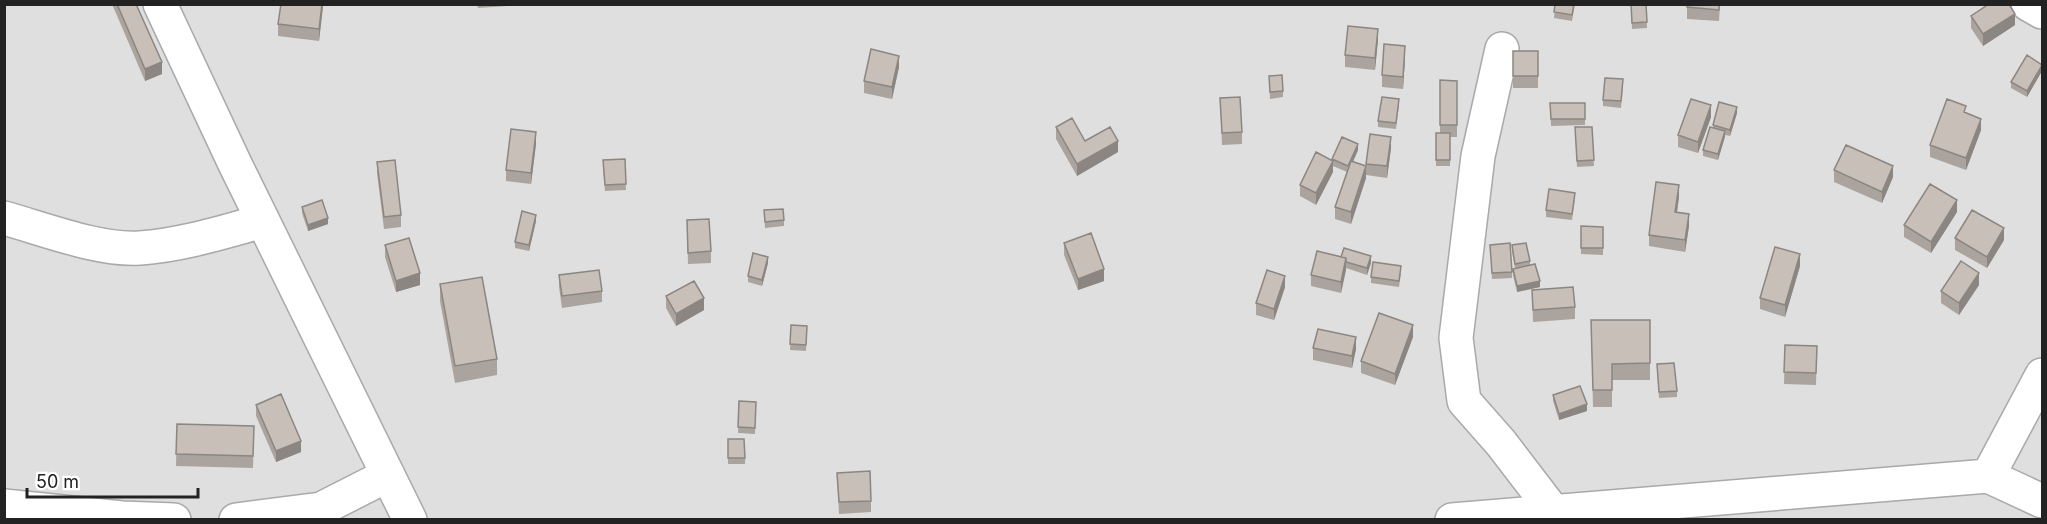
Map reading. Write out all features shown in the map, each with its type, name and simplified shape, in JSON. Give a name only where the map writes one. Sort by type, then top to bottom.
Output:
[{"type":"street","points":[[160,4],[235,164],[410,519]]},
{"type":"street","points":[[2028,4],[2043,12]]},
{"type":"street","points":[[1502,49],[1478,156],[1456,338],[1464,402],[1501,443],[1553,511]]},
{"type":"street","points":[[4,218],[98,244],[138,248],[183,243],[263,221]]},
{"type":"street","points":[[1988,476],[2043,375]]},
{"type":"street","points":[[236,519],[321,509],[388,475]]},
{"type":"street","points":[[1452,519],[1988,476],[2043,501]]},
{"type":"street","points":[[4,506],[122,518],[174,519]]},
{"type":"shaded area","points":[[5,5],[2042,5],[2042,519],[5,519]]},
{"type":"building","points":[[117,4],[136,4],[162,62],[145,69]]},
{"type":"building","points":[[281,4],[322,4],[319,29],[278,24]]},
{"type":"building","points":[[1555,4],[1574,4],[1572,15],[1554,12]]},
{"type":"building","points":[[1631,4],[1646,4],[1647,22],[1632,23]]},
{"type":"building","points":[[1687,4],[1719,4],[1719,10],[1687,7]]},
{"type":"building","points":[[1989,4],[2009,4],[2015,14],[1983,34],[1971,16]]},
{"type":"building","points":[[1348,26],[1378,29],[1375,58],[1345,55]]},
{"type":"building","points":[[1384,44],[1405,46],[1403,77],[1382,75]]},
{"type":"building","points":[[871,49],[899,56],[892,87],[864,81]]},
{"type":"building","points":[[1513,51],[1538,51],[1538,76],[1513,76]]},
{"type":"building","points":[[2027,55],[2042,65],[2027,91],[2011,82]]},
{"type":"building","points":[[1282,75],[1283,91],[1270,92],[1269,76]]},
{"type":"building","points":[[1605,78],[1623,79],[1621,101],[1603,100]]},
{"type":"building","points":[[1440,80],[1457,81],[1457,125],[1440,125]]},
{"type":"building","points":[[1240,97],[1242,132],[1222,133],[1220,98]]},
{"type":"building","points":[[1382,97],[1399,99],[1396,123],[1378,121]]},
{"type":"building","points":[[1691,99],[1711,105],[1698,142],[1678,135]]},
{"type":"building","points":[[1947,99],[1966,106],[1964,112],[1981,119],[1966,158],[1930,145]]},
{"type":"building","points":[[1719,102],[1737,107],[1730,130],[1713,125]]},
{"type":"building","points":[[1550,103],[1585,103],[1585,119],[1551,119]]},
{"type":"building","points":[[1072,118],[1085,141],[1110,127],[1118,141],[1077,164],[1056,127]]},
{"type":"building","points":[[1575,127],[1592,127],[1594,160],[1577,161]]},
{"type":"building","points":[[1710,127],[1725,131],[1718,154],[1703,150]]},
{"type":"building","points":[[511,129],[536,132],[531,173],[506,170]]},
{"type":"building","points":[[1436,133],[1450,133],[1450,160],[1436,160]]},
{"type":"building","points":[[1370,134],[1391,137],[1387,166],[1366,164]]},
{"type":"building","points":[[1342,137],[1358,144],[1348,166],[1332,159]]},
{"type":"building","points":[[1846,145],[1893,166],[1882,192],[1834,170]]},
{"type":"building","points":[[1316,152],[1333,161],[1316,193],[1300,185]]},
{"type":"building","points":[[625,159],[626,184],[605,185],[603,160]]},
{"type":"building","points":[[395,160],[401,215],[384,217],[377,162]]},
{"type":"building","points":[[1351,161],[1366,166],[1351,212],[1335,207]]},
{"type":"building","points":[[1656,182],[1679,185],[1675,212],[1689,214],[1685,240],[1649,235]]},
{"type":"building","points":[[1930,184],[1957,200],[1931,242],[1904,225]]},
{"type":"building","points":[[1549,189],[1575,193],[1572,214],[1546,210]]},
{"type":"building","points":[[322,200],[328,218],[308,225],[302,207]]},
{"type":"building","points":[[783,209],[784,220],[765,222],[764,210]]},
{"type":"building","points":[[1972,210],[2004,228],[1987,257],[1955,238]]},
{"type":"building","points":[[522,211],[536,215],[529,245],[515,242]]},
{"type":"building","points":[[709,219],[711,251],[688,253],[687,220]]},
{"type":"building","points":[[1581,226],[1603,227],[1603,248],[1581,248]]},
{"type":"building","points":[[1091,233],[1104,269],[1078,279],[1064,243]]},
{"type":"building","points":[[409,238],[420,273],[396,281],[385,245]]},
{"type":"building","points":[[1510,243],[1512,272],[1492,273],[1490,245]]},
{"type":"building","points":[[1526,243],[1530,261],[1515,264],[1512,245]]},
{"type":"building","points":[[1775,247],[1800,254],[1785,305],[1760,298]]},
{"type":"building","points":[[1344,248],[1371,256],[1367,268],[1346,262],[1346,258],[1341,257]]},
{"type":"building","points":[[1317,251],[1346,258],[1341,282],[1311,275]]},
{"type":"building","points":[[753,253],[768,257],[762,280],[748,276]]},
{"type":"building","points":[[1961,261],[1979,273],[1959,303],[1941,291]]},
{"type":"building","points":[[1373,262],[1401,266],[1399,281],[1371,277]]},
{"type":"building","points":[[1535,264],[1540,281],[1517,286],[1513,269]]},
{"type":"building","points":[[599,270],[602,291],[562,296],[559,275]]},
{"type":"building","points":[[1267,270],[1285,276],[1274,309],[1256,303]]},
{"type":"building","points":[[482,277],[497,359],[455,366],[440,284]]},
{"type":"building","points":[[694,281],[704,298],[676,314],[666,296]]},
{"type":"building","points":[[1573,287],[1575,307],[1533,310],[1532,290]]},
{"type":"building","points":[[1379,313],[1413,325],[1395,374],[1361,361]]},
{"type":"building","points":[[1591,320],[1650,320],[1650,363],[1612,364],[1612,390],[1593,390]]},
{"type":"building","points":[[791,325],[807,326],[806,345],[790,344]]},
{"type":"building","points":[[1318,329],[1356,337],[1352,356],[1313,348]]},
{"type":"building","points":[[1785,345],[1817,346],[1816,373],[1784,372]]},
{"type":"building","points":[[1674,363],[1677,391],[1659,392],[1657,364]]},
{"type":"building","points":[[1580,386],[1587,404],[1559,414],[1553,395]]},
{"type":"building","points":[[281,394],[301,441],[276,451],[256,405]]},
{"type":"building","points":[[739,401],[756,402],[755,428],[738,427]]},
{"type":"building","points":[[177,424],[254,426],[253,456],[176,454]]},
{"type":"building","points":[[728,439],[744,439],[745,458],[728,458]]},
{"type":"building","points":[[870,471],[871,501],[839,502],[837,473]]}]
